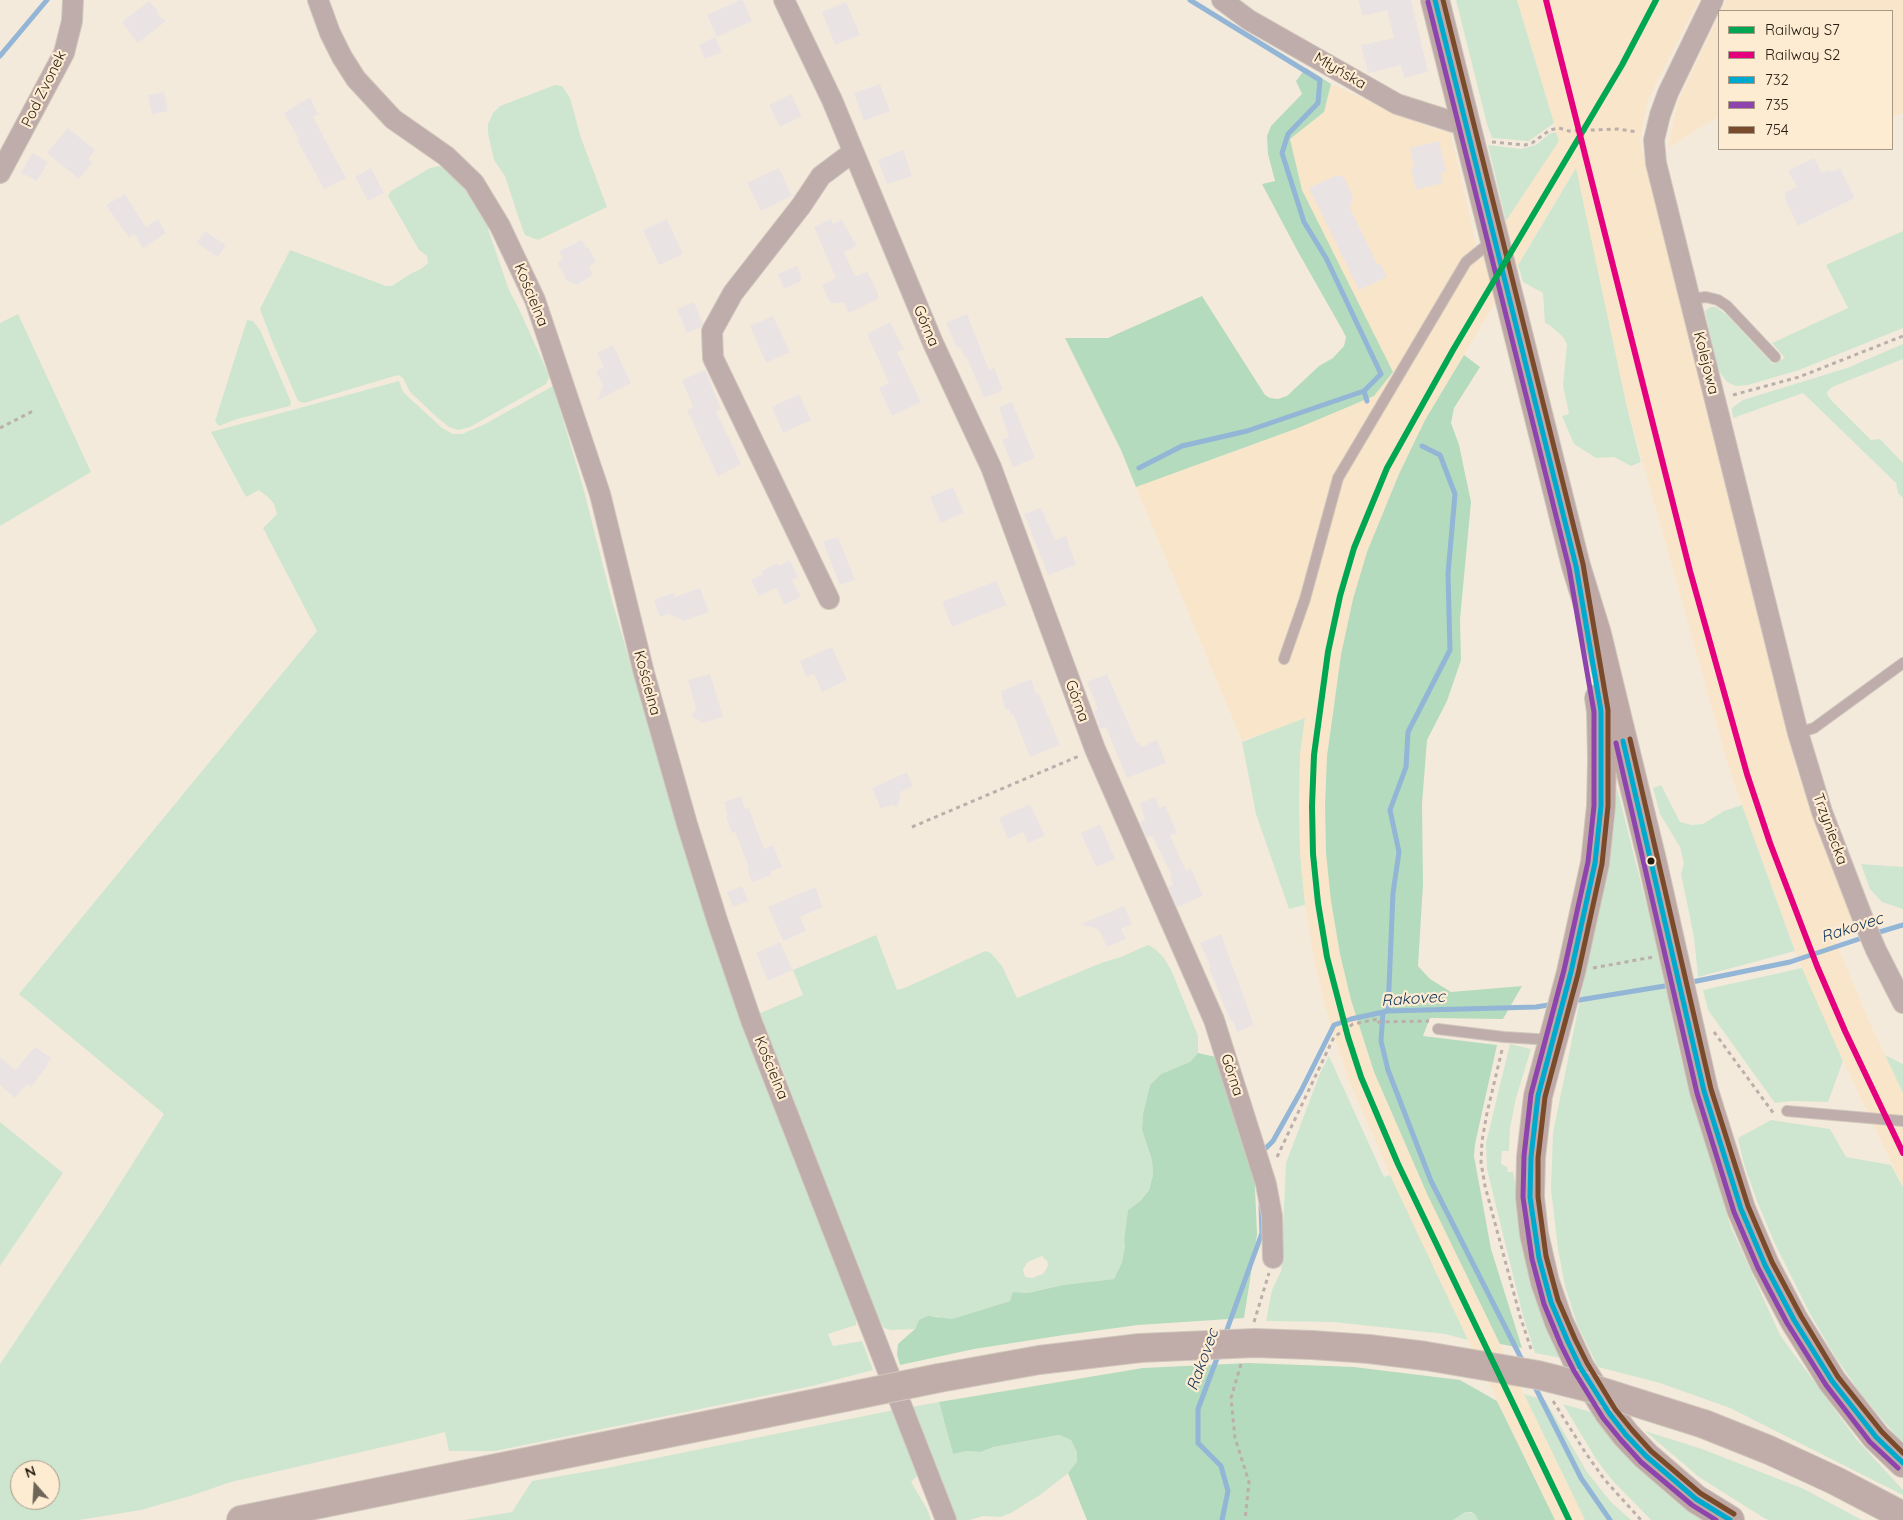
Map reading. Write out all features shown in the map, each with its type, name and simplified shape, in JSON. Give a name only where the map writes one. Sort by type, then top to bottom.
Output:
[{"type":"main road","points":[[1435,0],[1576,566],[1597,634],[1652,860],[1704,1091],[1741,1209],[1765,1265],[1794,1320],[1832,1381],[1876,1437],[1903,1463]]},
{"type":"main road","points":[[1576,566],[1601,711],[1601,806],[1595,863],[1570,978],[1538,1096],[1530,1177],[1534,1234],[1551,1302],[1580,1367],[1594,1390],[1626,1435],[1646,1456],[1696,1499],[1730,1520]]},
{"type":"main road","points":[[241,1520],[939,1378],[1039,1360],[1140,1348],[1255,1343],[1369,1348],[1484,1365],[1582,1386],[1704,1424],[1769,1450],[1836,1481],[1903,1516]]},
{"type":"street","name":"Pod Zvonek","points":[[0,173],[64,53],[72,21],[73,0]]},
{"type":"street","name":"Kościelna","points":[[318,0],[330,33],[356,79],[393,119],[446,156],[474,183],[500,226],[535,300],[600,494],[644,673],[687,824],[717,920],[752,1020],[946,1520]]},
{"type":"street","name":"Górna","points":[[784,0],[832,100],[852,152],[934,343],[991,466],[1095,749],[1214,1020],[1266,1184],[1272,1216],[1274,1258]]},
{"type":"street","name":"Młyńska","points":[[1222,0],[1249,20],[1397,104],[1467,132]]},
{"type":"street","name":"Kolejowa","points":[[1713,0],[1668,93],[1654,140],[1656,163],[1798,733]]},
{"type":"street","points":[[829,599],[713,358],[712,331],[734,293],[801,206],[821,176],[852,152]]},
{"type":"street","name":"Trzyniecka","points":[[1798,733],[1822,812],[1865,924],[1903,1003]]},
{"type":"lane","points":[[1284,659],[1305,599],[1338,478],[1466,262],[1495,239]]},
{"type":"lane","points":[[1690,298],[1706,297],[1718,300],[1727,306],[1775,357]]},
{"type":"lane","points":[[1798,733],[1814,728],[1903,663]]},
{"type":"lane","points":[[1438,1029],[1504,1037],[1555,1030]]},
{"type":"lane","points":[[1787,1111],[1903,1121]]},
{"type":"path","points":[[1467,132],[1525,145],[1532,143],[1552,129],[1559,128],[1569,130],[1604,128],[1634,131],[1654,140]]},
{"type":"path","points":[[1715,400],[1800,377],[1903,336]]},
{"type":"path","points":[[0,428],[33,411]]},
{"type":"path","points":[[912,827],[1095,749]]},
{"type":"path","points":[[1570,978],[1673,957]]},
{"type":"path","points":[[1269,1154],[1276,1159],[1334,1037],[1353,1024],[1378,1019],[1378,1022],[1435,1022],[1438,1029]]},
{"type":"path","points":[[1711,1027],[1774,1114],[1787,1111]]},
{"type":"path","points":[[1254,1324],[1274,1258]]},
{"type":"path","points":[[1242,1361],[1231,1398],[1235,1438],[1249,1482],[1245,1520]]},
{"type":"shaded area","points":[[1517,0],[1699,0],[1648,99],[1640,141],[1796,768],[1853,920],[1830,928],[1869,1021],[1903,1093],[1903,1187],[1804,974],[1730,772],[1626,403],[1575,169],[1425,420],[1399,474],[1333,706],[1327,756],[1325,806],[1340,954],[1351,1000],[1374,1072],[1428,1196],[1585,1520],[1555,1520],[1404,1207],[1349,1081],[1325,1007],[1314,959],[1305,905],[1300,854],[1299,805],[1300,754],[1305,719],[1242,741],[1136,487],[1298,428],[1374,396],[1393,373],[1302,190],[1290,139],[1324,112],[1331,84],[1431,128],[1450,131],[1480,261],[1559,141]]},
{"type":"shaded area","points":[[1726,0],[1903,0],[1903,113],[1893,117],[1893,10],[1721,10]]},
{"type":"shaded area","points":[[1718,17],[1718,117],[1668,148],[1677,104]]},
{"type":"green space","points":[[1456,0],[1517,0],[1554,123],[1529,141],[1492,138]]},
{"type":"green space","points":[[1306,68],[1331,84],[1324,112],[1290,139],[1302,190],[1393,372],[1374,396],[1298,428],[1136,487],[1121,450],[1065,338],[1108,338],[1202,296],[1265,395],[1278,399],[1287,396],[1319,366],[1333,358],[1344,346],[1346,337],[1343,331],[1262,184],[1275,181],[1268,154],[1267,136],[1271,126],[1302,94],[1296,81]]},
{"type":"green space","points":[[555,85],[562,86],[570,98],[581,138],[607,207],[538,240],[525,235],[505,176],[494,160],[488,124],[493,113],[500,106]]},
{"type":"green space","points":[[1556,132],[1559,141],[1506,221],[1488,145],[1521,149],[1536,145],[1549,134]]},
{"type":"green space","points":[[439,166],[448,170],[488,217],[488,229],[509,290],[547,371],[549,378],[546,384],[470,427],[458,430],[449,427],[439,419],[410,392],[403,378],[398,375],[304,403],[298,401],[260,309],[290,250],[386,286],[392,286],[428,263],[427,256],[419,250],[388,196],[391,191],[430,168]]},
{"type":"green space","points":[[1576,168],[1626,403],[1641,462],[1631,466],[1614,457],[1596,458],[1574,444],[1562,416],[1569,414],[1563,385],[1567,345],[1564,338],[1545,323],[1543,293],[1523,282],[1518,265]]},
{"type":"green space","points":[[1903,231],[1903,328],[1799,370],[1748,385],[1736,386],[1727,382],[1718,370],[1705,311],[1711,307],[1716,307],[1727,315],[1773,364],[1785,358],[1772,343],[1848,308],[1826,265]]},
{"type":"green space","points":[[18,314],[91,472],[0,526],[0,323]]},
{"type":"green space","points":[[247,320],[253,321],[260,330],[291,402],[290,406],[237,419],[219,426],[215,421]]},
{"type":"green space","points":[[1903,344],[1903,359],[1832,387],[1827,392],[1833,402],[1871,440],[1880,439],[1903,463],[1903,498],[1898,493],[1896,483],[1803,393],[1733,418],[1732,408],[1743,400],[1847,368]]},
{"type":"green space","points":[[1464,355],[1480,367],[1454,408],[1451,423],[1459,445],[1471,502],[1460,619],[1461,660],[1447,701],[1427,740],[1422,804],[1423,884],[1418,966],[1430,979],[1451,992],[1522,986],[1503,1019],[1430,1018],[1423,1036],[1497,1045],[1474,1156],[1491,1249],[1522,1348],[1500,1344],[1428,1196],[1374,1072],[1351,1000],[1340,954],[1331,901],[1326,853],[1327,756],[1341,655],[1353,599],[1367,552],[1399,474],[1425,420]]},
{"type":"green space","points":[[399,381],[403,392],[442,428],[453,434],[462,434],[485,424],[553,386],[583,487],[612,601],[701,903],[743,1020],[856,1314],[856,1325],[828,1334],[833,1346],[862,1341],[873,1370],[812,1386],[495,1451],[449,1451],[445,1432],[231,1482],[141,1510],[79,1520],[0,1520],[0,1364],[102,1212],[164,1114],[19,994],[317,631],[263,528],[277,514],[274,504],[259,490],[246,497],[211,432]]},
{"type":"green space","points":[[1305,718],[1300,754],[1299,805],[1300,854],[1305,905],[1289,909],[1256,814],[1242,742]]},
{"type":"green space","points":[[1661,785],[1680,822],[1692,825],[1703,824],[1724,811],[1742,805],[1795,951],[1698,977],[1694,937],[1681,874],[1684,864],[1680,847],[1660,814],[1653,788]]},
{"type":"green space","points":[[1617,788],[1653,931],[1680,1054],[1730,1225],[1780,1335],[1857,1440],[1903,1490],[1903,1495],[1730,1408],[1660,1383],[1598,1367],[1577,1324],[1565,1286],[1558,1249],[1551,1189],[1553,1133],[1612,839]]},
{"type":"green space","points":[[1861,864],[1903,867],[1903,909],[1882,902],[1870,889]]},
{"type":"green space","points":[[876,935],[897,990],[985,951],[991,953],[1002,966],[1017,998],[1148,945],[1155,949],[1164,958],[1172,972],[1198,1036],[1198,1053],[1190,1062],[1161,1074],[1150,1085],[1143,1114],[1142,1130],[1152,1160],[1153,1175],[1149,1189],[1140,1201],[1128,1210],[1122,1262],[1114,1279],[1063,1285],[1028,1293],[1014,1292],[1010,1301],[952,1319],[943,1319],[937,1316],[919,1320],[915,1329],[891,1330],[884,1328],[862,1284],[782,1068],[769,1044],[758,1014],[803,995],[793,970]],"holes":[[[1042,1256],[1047,1261],[1048,1266],[1043,1274],[1032,1278],[1025,1277],[1023,1269],[1028,1262]]]},
{"type":"green space","points":[[1802,968],[1843,1061],[1828,1102],[1790,1101],[1775,1103],[1708,1010],[1703,990]]},
{"type":"green space","points":[[1510,1044],[1531,1049],[1516,1098],[1510,1128],[1509,1151],[1502,1151],[1501,1164],[1507,1167],[1508,1172],[1513,1172],[1541,1314],[1561,1358],[1535,1353],[1523,1316],[1487,1169],[1486,1143]]},
{"type":"green space","points":[[1198,1053],[1216,1057],[1254,1165],[1257,1235],[1244,1318],[1138,1325],[1064,1335],[974,1349],[900,1365],[897,1354],[898,1344],[915,1329],[919,1320],[928,1316],[952,1319],[1010,1301],[1013,1292],[1028,1293],[1063,1285],[1114,1279],[1122,1262],[1128,1210],[1140,1201],[1149,1190],[1153,1175],[1152,1160],[1142,1130],[1143,1114],[1150,1085],[1161,1074],[1190,1062]]},
{"type":"green space","points":[[1885,1055],[1903,1064],[1903,1093]]},
{"type":"green space","points":[[1329,1056],[1384,1177],[1390,1175],[1468,1340],[1445,1334],[1333,1322],[1266,1321],[1272,1290],[1281,1271],[1286,1163],[1321,1071]]},
{"type":"green space","points":[[1771,1120],[1830,1129],[1846,1157],[1891,1165],[1903,1187],[1903,1444],[1861,1394],[1836,1358],[1809,1312],[1775,1244],[1757,1201],[1744,1164],[1738,1138]]},
{"type":"green space","points":[[0,1122],[63,1173],[0,1266]]},
{"type":"green space","points":[[1249,1363],[1354,1367],[1460,1380],[1497,1401],[1555,1520],[1478,1520],[1475,1514],[1466,1512],[1453,1520],[1087,1520],[1068,1473],[1077,1462],[1077,1452],[1071,1440],[1059,1435],[993,1447],[981,1452],[966,1451],[953,1454],[939,1402],[1143,1368]]},
{"type":"green space","points":[[1524,1394],[1545,1400],[1587,1472],[1611,1502],[1631,1520],[1585,1520]]},
{"type":"green space","points":[[939,1402],[953,1454],[966,1451],[981,1452],[993,1447],[1059,1435],[1071,1440],[1078,1452],[1077,1463],[1072,1470],[1040,1495],[1011,1513],[1000,1517],[983,1516],[970,1520],[953,1520],[911,1407]]},
{"type":"green space","points":[[1563,1404],[1594,1413],[1626,1454],[1645,1473],[1703,1520],[1651,1520],[1612,1480],[1596,1459]]},
{"type":"green space","points":[[894,1410],[920,1473],[911,1482],[927,1509],[931,1520],[464,1520],[512,1512],[532,1481],[607,1468]]},
{"type":"green space","points":[[1645,1431],[1702,1449],[1804,1489],[1862,1520],[1769,1520],[1764,1518],[1699,1477]]},
{"type":"green space","points":[[1467,1512],[1476,1514],[1478,1520],[1453,1520]]},
{"type":"building","points":[[743,0],[752,21],[717,37],[707,15]]},
{"type":"building","points":[[1358,0],[1411,0],[1428,72],[1404,78],[1401,65],[1368,73],[1361,45],[1394,38],[1387,10],[1363,16]]},
{"type":"building","points":[[149,1],[159,12],[157,14],[166,21],[138,43],[122,22]]},
{"type":"building","points":[[846,2],[860,35],[835,45],[822,12]]},
{"type":"building","points":[[715,37],[722,52],[705,59],[699,45]]},
{"type":"building","points":[[880,84],[890,111],[864,121],[854,93]]},
{"type":"building","points":[[164,92],[168,111],[152,114],[148,95]]},
{"type":"building","points":[[791,94],[802,116],[780,127],[769,105]]},
{"type":"building","points":[[310,97],[318,114],[313,117],[346,178],[324,189],[284,113]]},
{"type":"building","points":[[68,128],[95,150],[88,159],[93,162],[79,179],[47,153]]},
{"type":"building","points":[[1439,141],[1446,172],[1441,173],[1443,183],[1416,190],[1411,167],[1414,166],[1410,148]]},
{"type":"building","points":[[903,150],[912,176],[887,184],[878,160]]},
{"type":"building","points":[[32,153],[48,162],[37,181],[21,173]]},
{"type":"building","points":[[1814,158],[1822,173],[1830,169],[1831,172],[1840,168],[1855,198],[1798,226],[1784,197],[1786,196],[1784,193],[1797,187],[1788,171]]},
{"type":"building","points":[[371,168],[384,193],[368,201],[355,177]]},
{"type":"building","points":[[779,168],[792,196],[761,211],[747,183]]},
{"type":"building","points":[[1337,175],[1344,177],[1353,197],[1350,208],[1377,264],[1381,265],[1387,277],[1359,290],[1309,188]]},
{"type":"building","points":[[125,194],[146,227],[158,219],[166,233],[143,248],[134,234],[129,238],[106,205]]},
{"type":"building","points":[[667,219],[683,254],[659,265],[643,230]]},
{"type":"building","points":[[831,219],[833,224],[842,220],[857,246],[844,252],[855,276],[868,272],[878,294],[878,299],[849,313],[844,303],[830,303],[822,285],[836,278],[814,227]]},
{"type":"building","points":[[205,231],[226,245],[218,257],[197,243]]},
{"type":"building","points":[[582,240],[596,262],[589,266],[593,275],[577,285],[567,281],[557,262],[563,259],[559,251]]},
{"type":"building","points":[[797,266],[801,275],[801,281],[784,289],[778,274]]},
{"type":"building","points":[[694,302],[703,324],[701,327],[687,333],[677,309]]},
{"type":"building","points":[[967,314],[989,370],[994,368],[1003,390],[984,398],[966,356],[960,347],[957,348],[946,323]]},
{"type":"building","points":[[773,316],[790,352],[766,363],[750,326]]},
{"type":"building","points":[[890,322],[904,349],[897,352],[921,402],[892,416],[879,388],[889,383],[867,334]]},
{"type":"building","points":[[613,345],[631,383],[598,400],[603,385],[596,371],[604,367],[597,353]]},
{"type":"building","points":[[705,370],[721,409],[716,411],[741,464],[718,476],[687,410],[693,407],[682,380]]},
{"type":"building","points":[[799,394],[811,420],[783,433],[772,407]]},
{"type":"building","points":[[1012,402],[1035,458],[1013,467],[1002,440],[1009,437],[999,407]]},
{"type":"building","points":[[953,487],[964,513],[941,523],[930,497]]},
{"type":"building","points":[[1041,508],[1055,540],[1066,536],[1076,565],[1048,575],[1024,514]]},
{"type":"building","points":[[838,537],[855,580],[840,585],[823,542]]},
{"type":"building","points":[[790,560],[798,577],[792,580],[801,597],[784,605],[776,588],[759,596],[751,580],[763,574],[761,571],[777,563],[779,566]]},
{"type":"building","points":[[996,581],[1007,605],[952,627],[942,602]]},
{"type":"building","points":[[700,588],[709,612],[684,621],[669,614],[660,617],[654,600],[673,593],[675,597]]},
{"type":"building","points":[[832,647],[847,680],[822,692],[814,674],[806,677],[800,661]]},
{"type":"building","points":[[710,674],[723,717],[703,723],[691,716],[696,709],[688,680]]},
{"type":"building","points":[[1107,674],[1137,743],[1139,742],[1141,747],[1157,740],[1166,763],[1127,778],[1107,730],[1105,727],[1100,729],[1094,711],[1098,709],[1087,682]]},
{"type":"building","points":[[1031,679],[1060,745],[1030,757],[1013,714],[1011,715],[1009,710],[1005,709],[1001,691]]},
{"type":"building","points":[[907,772],[913,786],[899,793],[901,796],[897,807],[891,805],[881,809],[872,788]]},
{"type":"building","points":[[741,796],[745,809],[749,808],[764,849],[773,845],[782,867],[770,872],[771,875],[752,882],[747,868],[749,867],[735,832],[732,833],[726,816],[728,815],[724,802]]},
{"type":"building","points":[[1155,797],[1160,808],[1165,805],[1177,833],[1170,835],[1186,871],[1191,868],[1203,896],[1177,907],[1168,887],[1173,885],[1170,877],[1172,876],[1152,836],[1147,838],[1140,822],[1145,820],[1140,803]]},
{"type":"building","points":[[1030,804],[1045,836],[1028,843],[1023,832],[1008,839],[999,818]]},
{"type":"building","points":[[1100,824],[1115,859],[1096,867],[1081,833]]},
{"type":"building","points":[[742,886],[748,901],[733,907],[727,892]]},
{"type":"building","points":[[815,887],[823,907],[800,917],[806,931],[783,941],[768,907]]},
{"type":"building","points":[[1124,906],[1132,924],[1121,929],[1126,939],[1107,947],[1098,929],[1081,924]]},
{"type":"building","points":[[1221,934],[1254,1025],[1237,1032],[1233,1021],[1231,1022],[1200,943]]},
{"type":"building","points":[[780,942],[793,970],[768,981],[756,953]]},
{"type":"building","points":[[35,1047],[51,1058],[47,1063],[48,1065],[31,1087],[27,1084],[15,1098],[0,1085],[0,1057],[15,1070]]},
{"type":"waterway","points":[[0,56],[47,0]]},
{"type":"waterway","points":[[1190,0],[1320,80],[1318,103],[1288,134],[1282,153],[1304,222],[1326,258],[1381,374],[1364,391],[1367,401]]},
{"type":"waterway","points":[[1139,468],[1182,446],[1247,431],[1364,391]]},
{"type":"waterway","points":[[1388,1011],[1393,893],[1399,852],[1390,810],[1406,767],[1408,732],[1450,650],[1448,574],[1455,494],[1440,455],[1422,446]]},
{"type":"waterway","name":"Rakovec","points":[[1873,934],[1903,925]]},
{"type":"waterway","name":"Rakovec","points":[[1687,983],[1790,962],[1865,937]]},
{"type":"waterway","name":"Rakovec","points":[[1573,1001],[1671,985]]},
{"type":"waterway","name":"Rakovec","points":[[1261,1153],[1273,1141],[1301,1091],[1334,1025],[1351,1019],[1388,1011],[1536,1007],[1555,1004]]},
{"type":"waterway","points":[[1383,1012],[1381,1041],[1388,1070],[1431,1181],[1523,1362]]},
{"type":"waterway","name":"Rakovec","points":[[1225,1335],[1262,1233],[1261,1206]]},
{"type":"waterway","name":"Rakovec","points":[[1219,1353],[1198,1409],[1198,1443],[1221,1466],[1228,1491],[1222,1520]]},
{"type":"waterway","points":[[1533,1383],[1581,1478],[1610,1520]]},
{"type":"rail line","name":"S2","points":[[1546,0],[1690,571],[1747,774],[1770,843],[1817,966],[1845,1031],[1903,1153]]},
{"type":"rail line","name":"S7","points":[[1569,1520],[1398,1164],[1361,1077],[1348,1037],[1327,957],[1318,903],[1313,854],[1314,755],[1328,652],[1340,596],[1354,548],[1387,468],[1453,350],[1622,65],[1656,0]]},
{"type":"transit line","name":"732","points":[[1435,0],[1576,566],[1601,711],[1601,806],[1595,863],[1571,972],[1538,1096],[1531,1157],[1530,1197],[1539,1258],[1551,1302],[1568,1342],[1580,1367],[1609,1413],[1646,1456],[1696,1499],[1730,1520]]},
{"type":"transit line","name":"754","points":[[1443,0],[1583,564],[1608,710],[1608,806],[1602,864],[1578,974],[1545,1097],[1538,1158],[1538,1197],[1546,1256],[1558,1300],[1575,1339],[1615,1409],[1651,1451],[1700,1493],[1734,1514]]},
{"type":"transit line","name":"735","points":[[1428,2],[1569,568],[1594,712],[1594,806],[1588,862],[1564,970],[1531,1094],[1524,1156],[1523,1197],[1532,1259],[1544,1304],[1561,1345],[1574,1371],[1603,1418],[1641,1462],[1692,1505],[1716,1520]]},
{"type":"transit line","name":"754","points":[[1630,739],[1711,1089],[1748,1206],[1772,1262],[1801,1316],[1838,1377],[1882,1432],[1903,1453]]},
{"type":"transit line","name":"732","points":[[1623,741],[1704,1091],[1741,1209],[1765,1265],[1794,1320],[1832,1381],[1876,1437],[1903,1463]]},
{"type":"transit line","name":"735","points":[[1616,743],[1697,1093],[1734,1212],[1758,1268],[1787,1323],[1826,1385],[1870,1442],[1898,1468]]}]
